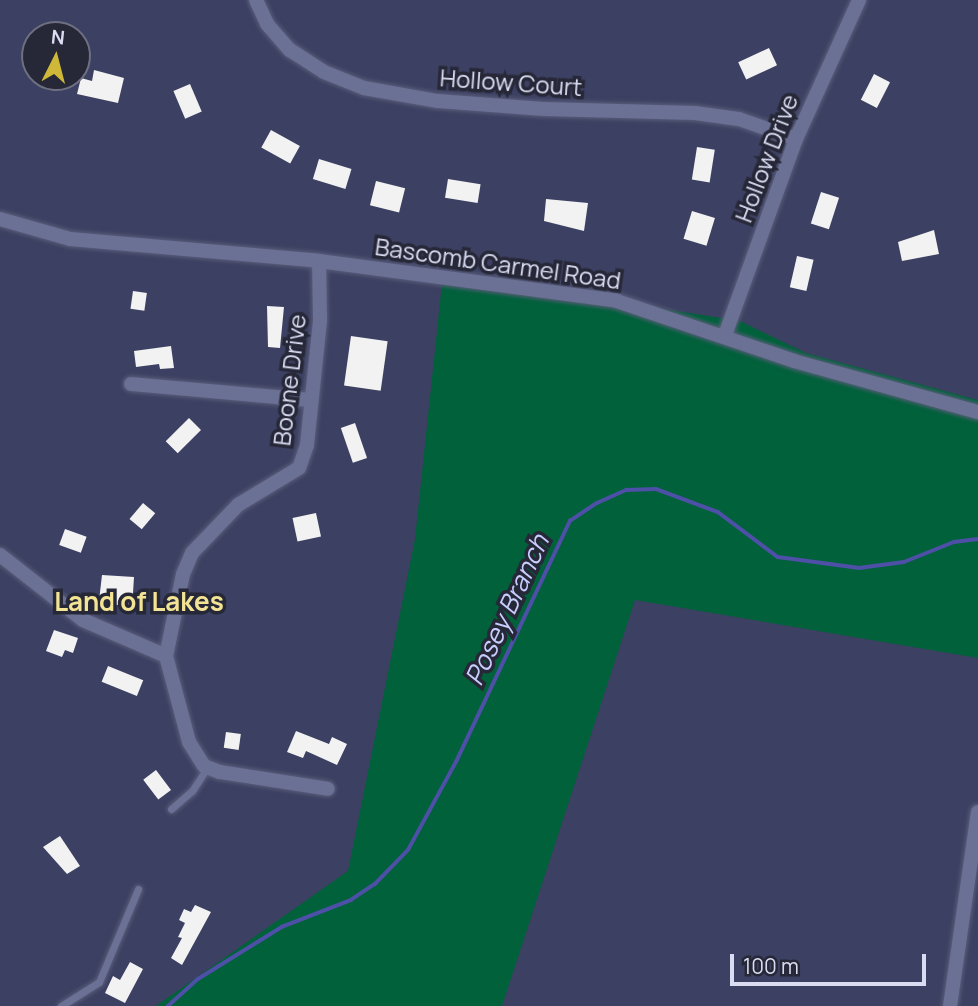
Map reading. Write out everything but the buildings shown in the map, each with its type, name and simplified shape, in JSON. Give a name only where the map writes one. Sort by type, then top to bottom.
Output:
[{"type":"street","name":"Hollow Court","points":[[256,0],[267,24],[290,50],[324,72],[364,88],[438,101],[544,109],[695,113],[739,119],[796,139]]},
{"type":"street","name":"Hollow Drive","points":[[725,335],[796,139],[859,0]]},
{"type":"street","name":"Bascomb Carmel Road","points":[[0,219],[70,239],[319,261],[617,301],[725,335],[794,361],[978,412]]},
{"type":"street","name":"Boone Drive","points":[[166,656],[183,574],[192,553],[238,505],[299,468],[312,400],[320,321],[319,261]]},
{"type":"street","points":[[131,384],[312,400]]},
{"type":"street","points":[[0,555],[83,620],[166,656],[189,743],[207,767],[328,789]]},
{"type":"street","points":[[950,1006],[978,812]]},
{"type":"lane","points":[[171,809],[192,791],[207,767]]},
{"type":"lane","points":[[61,1006],[99,982],[138,889]]},
{"type":"green space","points":[[443,274],[740,321],[806,353],[978,400],[978,658],[635,600],[502,1006],[156,1006],[348,871],[415,539]]},
{"type":"waterway","name":"Posey Branch","points":[[168,1006],[198,979],[282,927],[351,900],[375,884],[408,850],[456,762],[570,521],[597,503],[626,490],[656,489],[718,512],[778,557],[859,568],[904,562],[954,542],[978,539]]},
{"type":"district","name":"Land of Lakes","points":[[139,602]]}]
